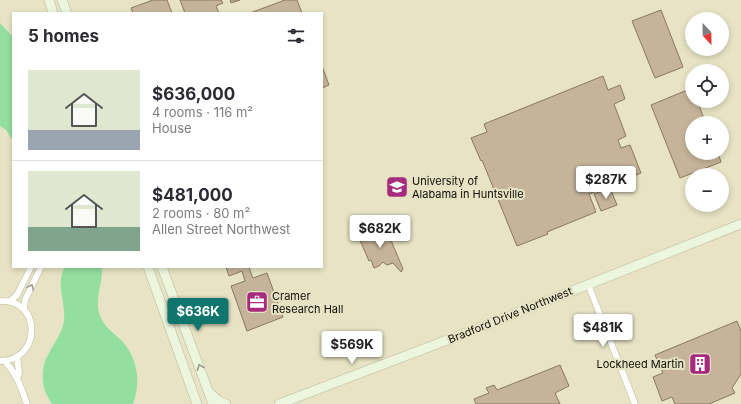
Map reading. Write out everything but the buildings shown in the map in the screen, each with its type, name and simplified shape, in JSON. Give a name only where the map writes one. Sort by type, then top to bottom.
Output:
[{"type":"main road","points":[[48,0],[53,12]]},
{"type":"main road","points":[[62,0],[67,12]]},
{"type":"main road","name":"Bradford Drive Northwest","points":[[279,404],[472,331],[741,224]]},
{"type":"main road","points":[[148,268],[194,401]]},
{"type":"main road","points":[[162,268],[213,404]]},
{"type":"main road","points":[[210,393],[226,404]]},
{"type":"street","points":[[10,301],[17,295],[30,268]]},
{"type":"street","points":[[24,309],[24,300],[40,268]]},
{"type":"street","points":[[588,284],[635,404]]},
{"type":"street","points":[[0,301],[10,301],[24,309],[30,318],[32,328],[31,338],[27,348],[17,357],[2,361],[18,377]]},
{"type":"street","points":[[17,357],[19,372],[18,377],[27,404]]},
{"type":"shaded area","points":[[0,23],[12,36],[12,139],[6,130],[0,126]]},
{"type":"shaded area","points":[[64,268],[102,268],[98,296],[99,313],[106,326],[122,341],[132,355],[135,363],[137,387],[133,404],[52,404],[44,389],[43,372],[46,359],[60,334],[64,321],[61,286],[62,273]]},
{"type":"place","name":"University of Alabama in Huntsville","points":[[397,187]]},
{"type":"place","name":"Cramer Research Hall","points":[[257,302]]},
{"type":"place","name":"Lockheed Martin","points":[[700,364]]}]
